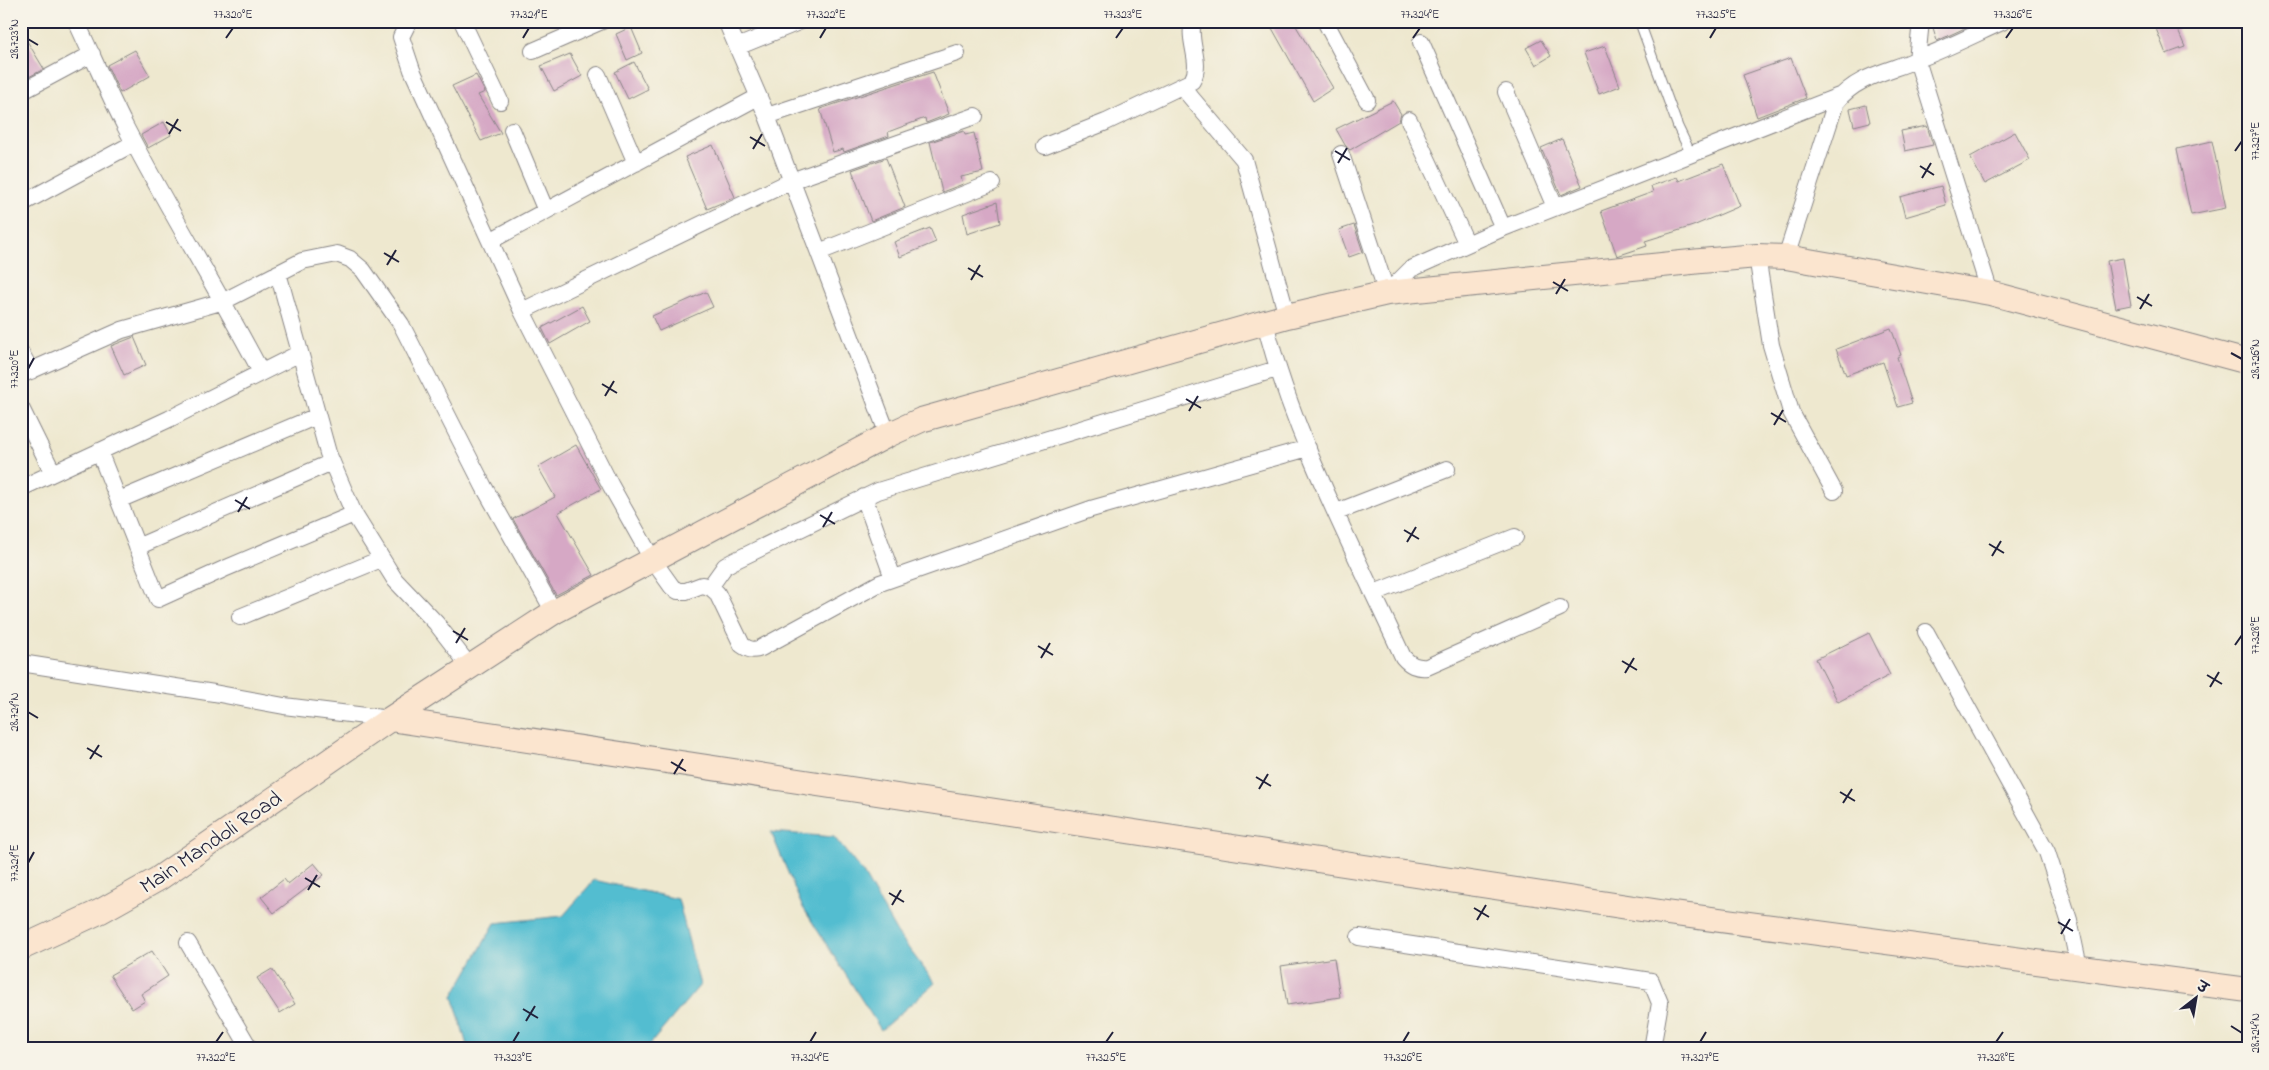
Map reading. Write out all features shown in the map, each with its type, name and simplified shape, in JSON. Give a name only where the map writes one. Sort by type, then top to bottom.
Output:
[{"type":"street","points":[[76,21],[134,143],[197,260],[224,301],[261,372]]},
{"type":"street","points":[[394,21],[404,50],[522,311],[611,486],[652,558],[672,586],[678,591],[686,591],[702,585],[710,587],[717,593],[742,645],[754,651],[880,583],[893,578],[1090,509],[1308,448]]},
{"type":"street","points":[[401,37],[409,21]]},
{"type":"street","points":[[462,21],[500,101]]},
{"type":"street","points":[[533,51],[602,21]]},
{"type":"street","points":[[726,21],[767,116],[888,435]]},
{"type":"street","points":[[737,47],[801,21]]},
{"type":"street","points":[[1045,146],[1106,122],[1183,88],[1192,82],[1196,75],[1190,38],[1193,21]]},
{"type":"street","points":[[1325,21],[1367,100]]},
{"type":"street","points":[[1921,21],[1917,60],[1990,293]]},
{"type":"street","points":[[1786,256],[1836,102],[1842,95],[1862,79],[1917,60],[2004,21]]},
{"type":"street","points":[[1421,42],[1503,228]]},
{"type":"street","points":[[767,116],[957,53]]},
{"type":"street","points":[[21,92],[92,54]]},
{"type":"street","points":[[598,75],[636,162]]},
{"type":"street","points":[[1183,88],[1244,160],[1276,319],[1277,369],[1308,448],[1403,658],[1418,668],[1439,662],[1560,608]]},
{"type":"street","points":[[1506,92],[1555,207]]},
{"type":"street","points":[[1341,154],[1387,293],[1411,269],[1466,244],[1555,207],[1842,95]]},
{"type":"street","points":[[490,241],[758,97]]},
{"type":"street","points":[[522,311],[791,181],[975,116]]},
{"type":"street","points":[[1409,120],[1466,244]]},
{"type":"street","points":[[512,130],[546,211]]},
{"type":"street","points":[[21,204],[134,143]]},
{"type":"street","points":[[819,252],[992,183]]},
{"type":"street","points":[[21,353],[26,373],[122,330],[224,301],[302,261],[337,254],[350,259],[362,270],[401,324],[484,487],[554,612]]},
{"type":"street","points":[[1757,256],[1771,346],[1791,412],[1834,491]]},
{"type":"street","name":"Main Mandoli Road","points":[[21,948],[101,911],[158,879],[390,719],[554,612],[652,558],[888,435],[920,420],[1276,319],[1387,293],[1757,256],[1786,256],[1990,293],[2248,362]]},
{"type":"street","points":[[278,273],[317,416],[332,462],[354,514],[396,580],[436,623],[470,667]]},
{"type":"street","points":[[21,488],[300,353]]},
{"type":"street","points":[[710,587],[725,566],[864,497],[1082,427],[1277,369]]},
{"type":"street","points":[[21,408],[53,473]]},
{"type":"street","points":[[119,500],[317,416]]},
{"type":"street","points":[[100,451],[158,599],[224,568],[354,514]]},
{"type":"street","points":[[137,547],[332,462]]},
{"type":"street","points":[[1337,512],[1447,469]]},
{"type":"street","points":[[864,497],[893,578]]},
{"type":"street","points":[[1374,593],[1515,537]]},
{"type":"street","points":[[240,617],[381,559]]},
{"type":"street","points":[[1926,632],[2047,852],[2069,920],[2079,967]]},
{"type":"street","points":[[21,664],[214,693],[292,708],[390,719],[1667,913],[2248,990]]},
{"type":"street","points":[[1359,937],[1651,981],[1660,1003],[1652,1049]]},
{"type":"street","points":[[188,943],[250,1049]]},
{"type":"lane","points":[[1640,23],[1678,127],[1691,154]]},
{"type":"water","points":[[771,832],[834,837],[863,873],[897,933],[935,983],[881,1030],[802,906]]},
{"type":"water","points":[[594,880],[678,899],[700,985],[646,1049],[468,1049],[453,996],[495,923],[563,916]]},
{"type":"building","points":[[1268,21],[1293,21],[1333,88],[1313,101]]},
{"type":"building","points":[[1931,21],[1980,21],[1937,41]]},
{"type":"building","points":[[2153,21],[2174,21],[2185,47],[2166,54]]},
{"type":"building","points":[[631,27],[642,53],[627,60],[616,34]]},
{"type":"building","points":[[21,31],[44,69],[21,81]]},
{"type":"building","points":[[1541,40],[1551,56],[1536,65],[1526,48]]},
{"type":"building","points":[[1605,46],[1620,86],[1599,94],[1584,53]]},
{"type":"building","points":[[135,50],[150,76],[120,93],[107,65]]},
{"type":"building","points":[[570,54],[582,76],[554,91],[541,66]]},
{"type":"building","points":[[1791,58],[1806,98],[1757,117],[1743,75]]},
{"type":"building","points":[[634,62],[648,89],[628,99],[615,72]]},
{"type":"building","points":[[933,72],[949,114],[926,123],[925,118],[888,132],[889,136],[844,152],[843,149],[833,152],[820,109]]},
{"type":"building","points":[[476,75],[485,92],[478,95],[501,133],[481,141],[452,86]]},
{"type":"building","points":[[1393,101],[1401,114],[1399,121],[1350,150],[1336,129]]},
{"type":"building","points":[[1866,105],[1870,122],[1854,126],[1850,109]]},
{"type":"building","points":[[164,122],[171,135],[148,148],[141,135]]},
{"type":"building","points":[[1927,126],[1933,145],[1905,151],[1901,131]]},
{"type":"building","points":[[964,131],[965,135],[974,133],[983,172],[961,177],[963,184],[942,192],[930,142]]},
{"type":"building","points":[[2015,132],[2030,160],[1985,184],[1970,157]]},
{"type":"building","points":[[1562,139],[1582,186],[1561,195],[1541,148]]},
{"type":"building","points":[[2212,141],[2226,208],[2191,215],[2177,149]]},
{"type":"building","points":[[713,145],[735,197],[707,209],[685,157]]},
{"type":"building","points":[[886,158],[905,207],[871,221],[852,170]]},
{"type":"building","points":[[1723,164],[1740,206],[1693,226],[1645,241],[1647,246],[1617,256],[1601,211],[1653,192],[1651,186],[1677,177],[1679,181]]},
{"type":"building","points":[[1941,186],[1946,205],[1905,217],[1900,197]]},
{"type":"building","points":[[997,202],[1000,223],[967,234],[963,214]]},
{"type":"building","points":[[1354,225],[1363,252],[1349,257],[1339,230]]},
{"type":"building","points":[[930,228],[936,242],[900,257],[894,242]]},
{"type":"building","points":[[2123,258],[2131,305],[2116,308],[2107,261]]},
{"type":"building","points":[[706,292],[713,307],[659,331],[652,316]]},
{"type":"building","points":[[582,306],[590,321],[550,344],[542,328]]},
{"type":"building","points":[[1891,328],[1901,355],[1897,357],[1912,403],[1898,407],[1883,362],[1846,375],[1836,349]]},
{"type":"building","points":[[134,337],[146,365],[124,375],[111,346]]},
{"type":"building","points":[[576,445],[601,489],[558,513],[594,575],[556,595],[513,519],[555,497],[538,467]]},
{"type":"building","points":[[1869,633],[1890,675],[1838,702],[1816,659]]},
{"type":"building","points":[[314,863],[324,875],[274,913],[261,897],[284,879],[288,884]]},
{"type":"building","points":[[152,951],[168,976],[141,994],[145,1001],[132,1009],[110,975]]},
{"type":"building","points":[[1334,958],[1340,997],[1287,1005],[1281,966]]},
{"type":"building","points":[[272,969],[295,1004],[280,1013],[257,978]]}]
